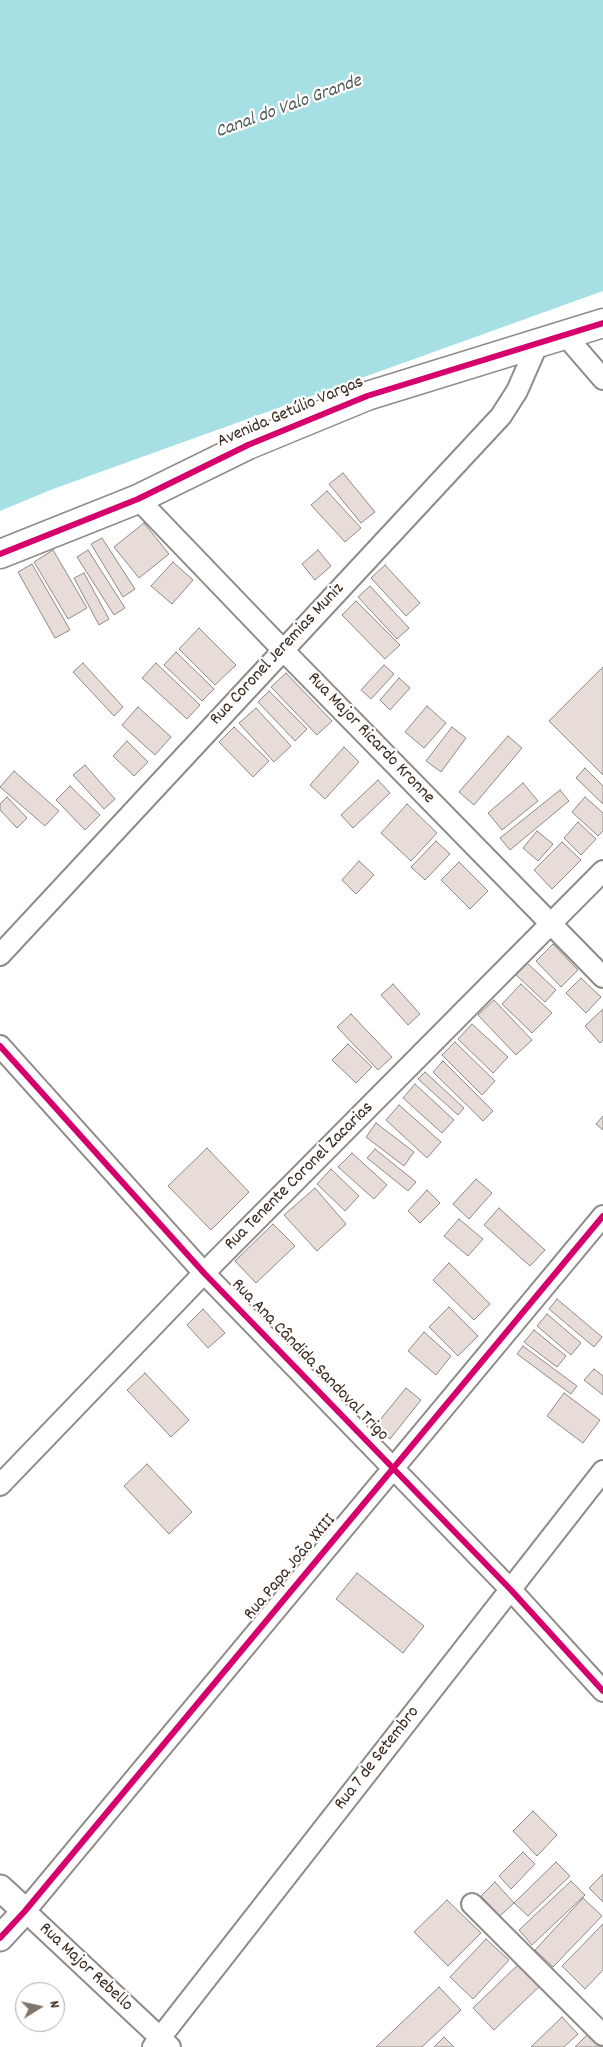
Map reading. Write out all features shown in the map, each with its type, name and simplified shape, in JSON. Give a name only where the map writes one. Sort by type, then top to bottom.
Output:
[{"type":"main road","name":"Avenida Getúlio Vargas","points":[[0,554],[138,499],[248,445],[367,396],[603,323]]},
{"type":"street","points":[[566,335],[603,379]]},
{"type":"street","name":"Rua Coronel Jeremias Muniz","points":[[0,955],[501,416],[518,390],[538,343]]},
{"type":"street","name":"Rua Major Ricardo Kronne","points":[[138,499],[603,977]]},
{"type":"street","name":"Rua Tenente Coronel Zacarias","points":[[0,1486],[204,1273],[603,871]]},
{"type":"street","name":"Rua Ana Cândida Sandoval Trigo","points":[[0,1046],[204,1273],[511,1590],[603,1691]]},
{"type":"street","name":"Rua Papa João XXIII","points":[[0,1938],[25,1911],[603,1216]]},
{"type":"street","name":"Rua 7 de Setembro","points":[[161,2044],[603,1471]]},
{"type":"street","name":"Rua Major Rebello","points":[[0,1888],[161,2044]]},
{"type":"street","points":[[472,1904],[603,2035]]},
{"type":"water","name":"Canal do Valo Grande","points":[[0,0],[603,0],[603,291],[53,489],[0,511]]},
{"type":"building","points":[[343,473],[375,512],[361,523],[329,484]]},
{"type":"building","points":[[327,491],[361,528],[345,542],[311,505]]},
{"type":"building","points":[[144,523],[169,554],[139,578],[114,547]]},
{"type":"building","points":[[102,538],[135,589],[123,597],[91,544]]},
{"type":"building","points":[[53,550],[87,608],[68,619],[34,562]]},
{"type":"building","points":[[88,550],[125,608],[114,615],[77,557]]},
{"type":"building","points":[[318,550],[331,566],[315,580],[302,564]]},
{"type":"building","points":[[173,562],[193,580],[172,604],[151,586]]},
{"type":"building","points":[[32,564],[70,630],[55,638],[18,572]]},
{"type":"building","points":[[385,565],[420,603],[406,616],[371,578]]},
{"type":"building","points":[[84,573],[109,619],[99,625],[74,578]]},
{"type":"building","points":[[370,586],[409,628],[397,639],[358,597]]},
{"type":"building","points":[[356,601],[400,645],[385,659],[342,615]]},
{"type":"building","points":[[199,628],[236,665],[215,685],[179,649]]},
{"type":"building","points":[[176,652],[214,689],[202,701],[164,665]]},
{"type":"building","points":[[83,663],[123,707],[114,716],[73,672]]},
{"type":"building","points":[[156,663],[200,705],[187,719],[142,678]]},
{"type":"building","points":[[384,665],[394,674],[371,699],[361,690]]},
{"type":"building","points":[[603,667],[603,775],[549,721]]},
{"type":"building","points":[[286,673],[332,721],[317,735],[271,687]]},
{"type":"building","points":[[399,678],[410,688],[390,710],[380,700]]},
{"type":"building","points":[[269,691],[307,729],[295,741],[258,702]]},
{"type":"building","points":[[427,706],[446,723],[424,748],[405,732]]},
{"type":"building","points":[[138,707],[171,737],[155,755],[122,725]]},
{"type":"building","points":[[256,708],[291,746],[274,762],[239,723]]},
{"type":"building","points":[[234,727],[269,761],[253,777],[219,742]]},
{"type":"building","points":[[452,727],[466,738],[441,772],[426,761]]},
{"type":"building","points":[[508,736],[522,748],[474,805],[459,792]]},
{"type":"building","points":[[127,741],[148,762],[134,776],[113,756]]},
{"type":"building","points":[[344,747],[359,762],[325,799],[310,785]]},
{"type":"building","points":[[85,765],[115,799],[104,809],[73,775]]},
{"type":"building","points":[[585,768],[603,786],[603,804],[576,778]]},
{"type":"building","points":[[14,771],[59,811],[45,826],[0,787]]},
{"type":"building","points":[[378,780],[390,793],[353,828],[341,815]]},
{"type":"building","points":[[523,783],[538,801],[502,830],[488,813]]},
{"type":"building","points":[[70,786],[100,815],[85,830],[56,800]]},
{"type":"building","points":[[560,790],[569,801],[510,850],[500,838]]},
{"type":"building","points":[[7,797],[27,818],[17,828],[0,810],[0,804]]},
{"type":"building","points":[[585,797],[603,813],[603,831],[598,836],[572,812]]},
{"type":"building","points":[[407,804],[437,833],[411,861],[381,833]]},
{"type":"building","points":[[578,822],[596,839],[581,855],[564,838]]},
{"type":"building","points":[[537,831],[553,844],[538,861],[523,848]]},
{"type":"building","points":[[436,841],[450,854],[425,880],[411,867]]},
{"type":"building","points":[[562,842],[581,860],[552,889],[534,870]]},
{"type":"building","points":[[359,861],[374,875],[356,894],[342,880]]},
{"type":"building","points":[[459,862],[488,891],[470,909],[441,880]]},
{"type":"building","points":[[553,944],[578,970],[561,987],[536,961]]},
{"type":"building","points":[[526,962],[556,990],[545,1002],[515,974]]},
{"type":"building","points":[[581,978],[601,997],[586,1013],[566,993]]},
{"type":"building","points":[[393,984],[420,1014],[408,1025],[381,995]]},
{"type":"building","points":[[521,984],[552,1013],[532,1033],[502,1004]]},
{"type":"building","points":[[494,1000],[532,1040],[516,1055],[478,1015]]},
{"type":"building","points":[[603,1009],[603,1040],[600,1043],[585,1026]]},
{"type":"building","points":[[351,1014],[392,1057],[378,1070],[337,1027]]},
{"type":"building","points":[[472,1024],[508,1057],[493,1073],[458,1039]]},
{"type":"building","points":[[455,1042],[495,1081],[482,1095],[442,1055]]},
{"type":"building","points":[[348,1044],[372,1067],[356,1083],[332,1060]]},
{"type":"building","points":[[443,1061],[493,1111],[483,1121],[433,1072]]},
{"type":"building","points":[[425,1072],[464,1108],[458,1115],[418,1079]]},
{"type":"building","points":[[415,1084],[454,1120],[442,1133],[403,1098]]},
{"type":"building","points":[[399,1105],[441,1142],[427,1158],[386,1120]]},
{"type":"building","points":[[603,1116],[603,1130],[596,1124]]},
{"type":"building","points":[[376,1123],[414,1152],[404,1166],[366,1137]]},
{"type":"building","points":[[207,1148],[249,1192],[211,1230],[168,1186]]},
{"type":"building","points":[[375,1149],[416,1182],[408,1191],[367,1158]]},
{"type":"building","points":[[352,1153],[387,1185],[374,1199],[338,1167]]},
{"type":"building","points":[[331,1169],[359,1196],[345,1211],[317,1184]]},
{"type":"building","points":[[476,1179],[492,1193],[469,1219],[453,1204]]},
{"type":"building","points":[[315,1188],[346,1224],[317,1251],[284,1215]]},
{"type":"building","points":[[427,1190],[440,1203],[420,1223],[408,1211]]},
{"type":"building","points":[[499,1208],[545,1250],[530,1266],[484,1225]]},
{"type":"building","points":[[459,1219],[483,1239],[468,1256],[444,1236]]},
{"type":"building","points":[[273,1224],[295,1246],[256,1283],[235,1261]]},
{"type":"building","points":[[449,1263],[490,1304],[474,1320],[433,1280]]},
{"type":"building","points":[[557,1299],[602,1337],[594,1347],[549,1309]]},
{"type":"building","points":[[449,1307],[478,1336],[458,1356],[429,1327]]},
{"type":"building","points":[[203,1309],[225,1333],[208,1348],[187,1325]]},
{"type":"building","points":[[547,1314],[581,1343],[571,1355],[537,1326]]},
{"type":"building","points":[[534,1330],[566,1356],[557,1367],[524,1342]]},
{"type":"building","points":[[424,1332],[451,1356],[436,1375],[408,1351]]},
{"type":"building","points":[[523,1346],[577,1386],[571,1394],[517,1354]]},
{"type":"building","points":[[594,1369],[603,1376],[603,1395],[584,1380]]},
{"type":"building","points":[[145,1373],[189,1420],[171,1437],[127,1390]]},
{"type":"building","points":[[406,1388],[421,1400],[390,1439],[375,1426]]},
{"type":"building","points":[[564,1393],[600,1420],[583,1443],[547,1416]]},
{"type":"building","points":[[147,1464],[192,1512],[169,1534],[124,1486]]},
{"type":"building","points":[[357,1573],[424,1626],[403,1653],[336,1599]]},
{"type":"building","points":[[533,1811],[557,1835],[537,1856],[513,1831]]},
{"type":"building","points":[[523,1852],[535,1864],[511,1889],[499,1876]]},
{"type":"building","points":[[556,1862],[570,1876],[528,1916],[514,1903]]},
{"type":"building","points":[[603,1874],[603,1902],[589,1888]]},
{"type":"building","points":[[571,1881],[585,1895],[532,1945],[519,1930]]},
{"type":"building","points":[[495,1882],[514,1903],[500,1916],[481,1896]]},
{"type":"building","points":[[583,1898],[602,1916],[553,1967],[535,1950]]},
{"type":"building","points":[[447,1900],[481,1933],[448,1966],[414,1932]]},
{"type":"building","points":[[603,1924],[603,1970],[585,1989],[562,1966]]},
{"type":"building","points":[[486,1939],[509,1960],[473,1999],[450,1977]]},
{"type":"building","points":[[524,1959],[545,1981],[494,2030],[473,2008]]},
{"type":"building","points":[[439,1987],[461,2010],[422,2047],[376,2047]]},
{"type":"building","points":[[562,2017],[578,2034],[564,2047],[531,2047]]},
{"type":"building","points":[[593,2029],[603,2040],[603,2047],[575,2047]]},
{"type":"building","points":[[444,2037],[454,2047],[434,2047]]},
{"type":"cycle path","points":[[0,554],[138,499],[248,445],[367,396],[603,323]]},
{"type":"cycle path","points":[[0,1046],[204,1273],[511,1590],[603,1691]]},
{"type":"cycle path","points":[[0,1938],[25,1911],[603,1216]]}]
